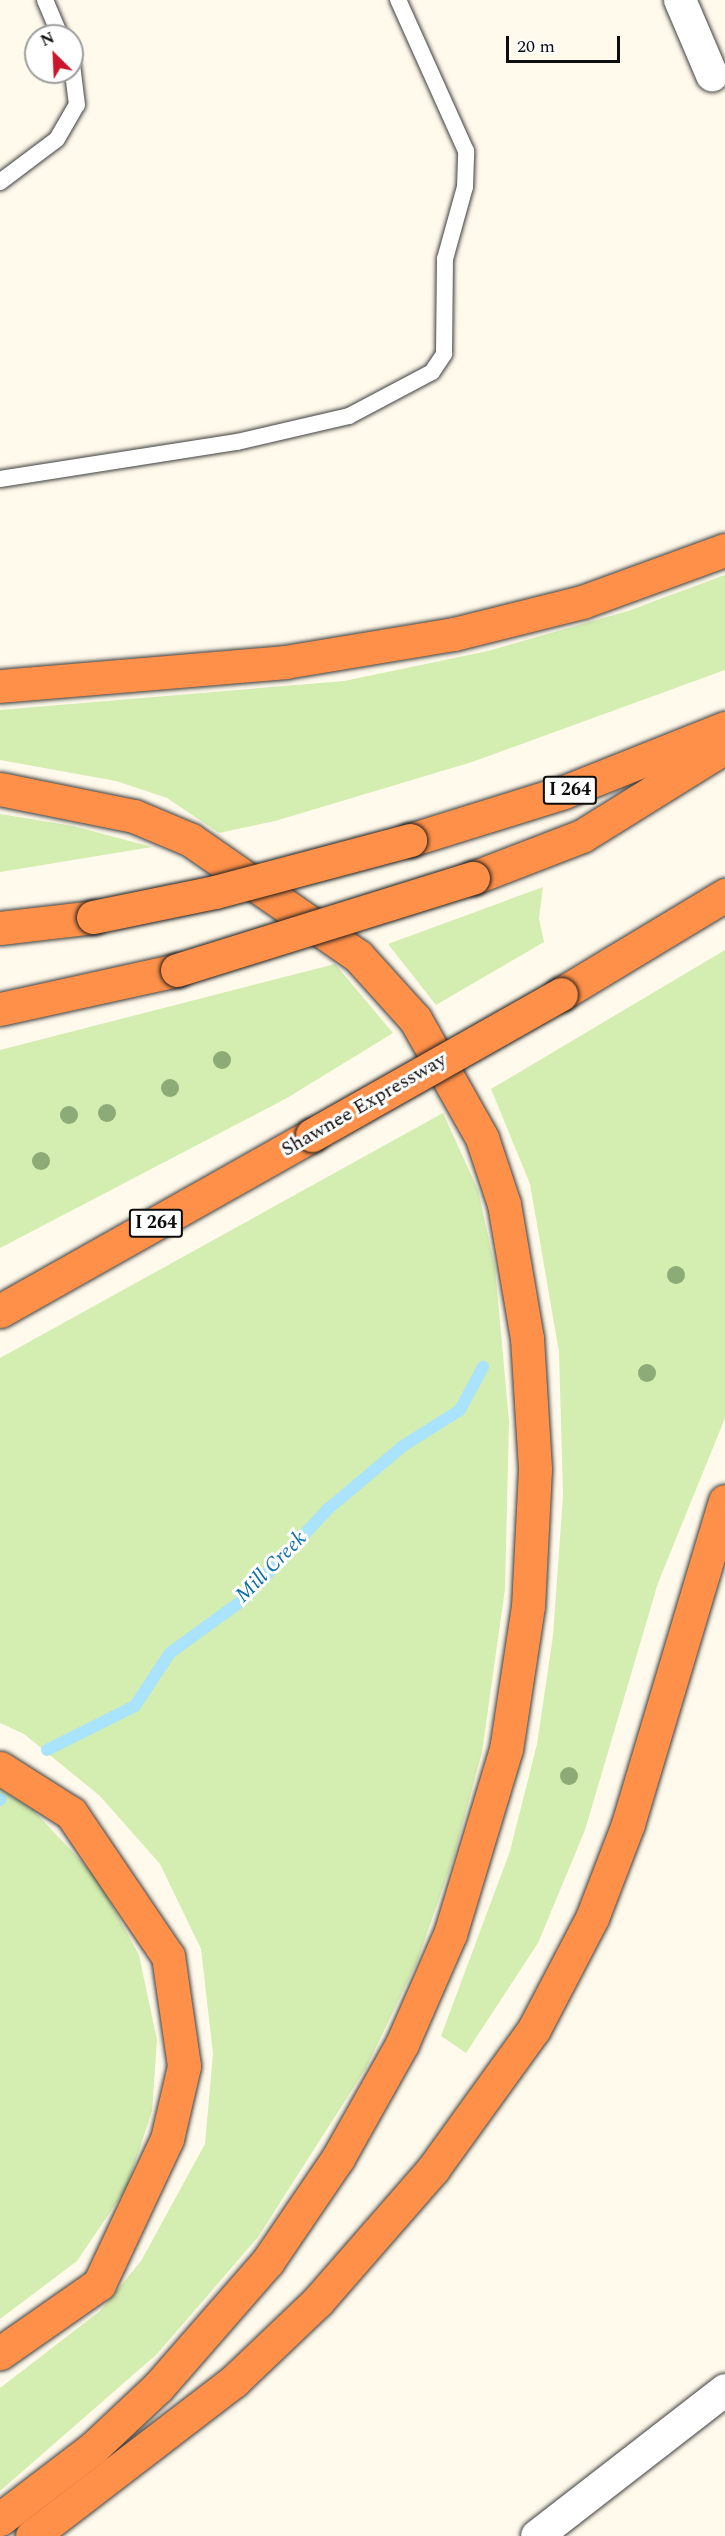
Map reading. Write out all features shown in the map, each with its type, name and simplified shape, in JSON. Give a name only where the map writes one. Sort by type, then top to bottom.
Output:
[{"type":"highway","points":[[0,686],[285,662],[454,634],[582,602],[725,550]]},
{"type":"highway","name":"I 264","points":[[0,928],[93,917],[215,892],[410,840],[564,792],[725,729]]},
{"type":"highway","points":[[0,1010],[177,970],[472,878],[582,836],[725,747]]},
{"type":"highway","points":[[0,789],[134,816],[191,840],[358,956],[415,1019],[482,1138],[504,1204],[527,1338],[535,1469],[528,1606],[506,1749],[450,1934],[402,2044],[338,2158],[268,2261],[158,2387],[93,2448],[0,2519]]},
{"type":"highway","name":"Shawnee Expressway","points":[[0,1311],[561,994],[725,894]]},
{"type":"highway","points":[[32,2536],[234,2381],[318,2301],[433,2169],[534,2029],[592,1918],[628,1824],[725,1501]]},
{"type":"highway","points":[[0,1768],[71,1813],[168,1956],[184,2066],[167,2139],[99,2284],[0,2353]]},
{"type":"street","points":[[680,0],[712,75]]},
{"type":"street","points":[[537,2536],[725,2390]]},
{"type":"lane","points":[[45,0],[55,24]]},
{"type":"lane","points":[[0,479],[237,442],[349,416],[432,372],[444,354],[445,259],[465,187],[466,151],[398,0]]},
{"type":"lane","points":[[0,182],[57,139],[77,105],[74,84]]},
{"type":"green space","points":[[725,575],[725,670],[472,762],[275,821],[219,833],[167,798],[116,781],[0,760],[0,710],[344,681],[488,651],[628,611]]},
{"type":"green space","points":[[0,814],[73,826],[152,847],[0,872]]},
{"type":"green space","points":[[543,887],[539,919],[544,942],[436,1005],[388,944]]},
{"type":"green space","points":[[725,950],[725,1418],[658,1583],[585,1830],[538,1943],[466,2053],[441,2036],[510,1851],[537,1744],[553,1636],[563,1496],[559,1352],[530,1184],[491,1089]]},
{"type":"green space","points":[[335,964],[393,1033],[287,1098],[0,1248],[0,1050]]},
{"type":"green space","points":[[443,1113],[478,1190],[495,1267],[509,1421],[505,1589],[482,1752],[454,1856],[417,1962],[366,2068],[258,2237],[157,2354],[0,2491],[0,2388],[100,2311],[141,2261],[205,2144],[213,2054],[201,1949],[160,1864],[100,1796],[24,1734],[0,1723],[0,1358]]},
{"type":"green space","points":[[0,1789],[33,1810],[97,1878],[139,1955],[157,2040],[152,2111],[127,2187],[77,2261],[0,2319]]},
{"type":"waterway","name":"Mill Creek","points":[[47,1750],[135,1706],[170,1653],[244,1599],[328,1509],[403,1446],[460,1410],[483,1367]]}]
